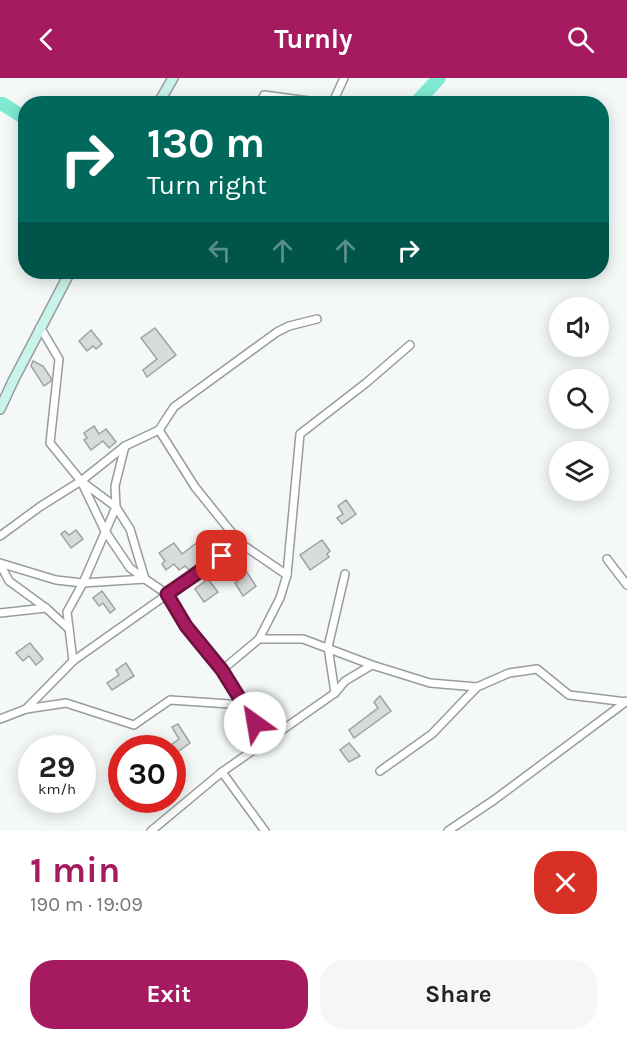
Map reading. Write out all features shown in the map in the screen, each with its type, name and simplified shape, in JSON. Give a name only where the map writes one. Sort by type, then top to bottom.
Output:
[{"type":"main road","points":[[162,96],[172,78]]},
{"type":"main road","points":[[0,409],[66,279]]},
{"type":"street","points":[[336,96],[344,78]]},
{"type":"street","points":[[263,96],[264,94],[278,96]]},
{"type":"street","points":[[0,536],[81,481],[125,446],[159,430],[174,406],[277,332],[317,319]]},
{"type":"street","points":[[40,327],[59,359],[50,443],[81,481],[105,531],[130,568],[167,594],[186,626],[222,670],[266,740]]},
{"type":"street","points":[[222,670],[259,639],[280,598],[287,575],[300,434],[366,383],[410,345]]},
{"type":"street","points":[[159,430],[195,487],[240,543],[287,575]]},
{"type":"street","points":[[73,661],[68,612],[116,507],[115,486],[125,446]]},
{"type":"street","points":[[81,481],[116,507],[130,529],[145,579]]},
{"type":"street","points":[[26,709],[73,661],[240,543]]},
{"type":"street","points":[[607,559],[627,585]]},
{"type":"street","points":[[0,564],[56,580],[83,583],[145,579]]},
{"type":"street","points":[[0,564],[9,581],[46,608],[69,629]]},
{"type":"street","points":[[335,693],[328,647],[345,574]]},
{"type":"street","points":[[0,613],[46,608]]},
{"type":"street","points":[[259,639],[303,639],[372,665],[430,683],[477,687]]},
{"type":"street","points":[[152,831],[222,772],[335,693],[345,681],[372,665]]},
{"type":"street","points":[[380,771],[432,734],[477,687],[509,673],[537,669],[569,695],[627,702],[448,831]]},
{"type":"street","points":[[0,719],[26,709],[66,703],[134,725],[170,699],[244,705]]},
{"type":"street","points":[[222,772],[265,831]]},
{"type":"building","points":[[155,328],[176,355],[147,377],[143,370],[157,359],[141,338]]},
{"type":"building","points":[[91,330],[102,344],[96,349],[93,346],[87,351],[79,341]]},
{"type":"building","points":[[33,361],[43,366],[51,378],[51,381],[44,386],[31,366]]},
{"type":"building","points":[[94,426],[99,434],[106,429],[116,442],[109,448],[103,441],[91,450],[84,440],[87,438],[84,433]]},
{"type":"building","points":[[346,500],[356,514],[342,524],[337,518],[343,514],[338,506]]},
{"type":"building","points":[[76,530],[83,539],[71,548],[61,534],[65,531],[69,535]]},
{"type":"building","points":[[322,540],[330,551],[327,554],[329,557],[310,570],[300,555]]},
{"type":"building","points":[[199,541],[209,555],[189,570],[185,566],[179,570],[174,564],[166,570],[162,564],[165,561],[159,553],[174,543],[182,554]]},
{"type":"building","points":[[246,571],[256,586],[243,596],[235,583],[238,581],[236,578]]},
{"type":"building","points":[[208,579],[218,592],[204,602],[195,589]]},
{"type":"building","points":[[102,591],[115,609],[110,613],[103,603],[99,606],[93,598]]},
{"type":"building","points":[[30,643],[43,659],[36,665],[29,656],[23,661],[16,653]]},
{"type":"building","points":[[126,663],[134,676],[112,690],[107,683],[119,675],[116,670]]},
{"type":"building","points":[[380,696],[391,711],[354,738],[349,730],[378,708],[374,702]]},
{"type":"building","points":[[244,722],[253,734],[251,736],[254,740],[240,749],[227,732]]},
{"type":"building","points":[[178,724],[185,735],[177,735],[172,727]]},
{"type":"building","points":[[349,743],[360,756],[349,762],[340,750]]},
{"type":"waterway","points":[[423,96],[439,78]]},
{"type":"waterway","points":[[0,104],[18,114]]},
{"type":"route","points":[[222,556],[167,594],[186,626],[222,670],[255,723]]}]
